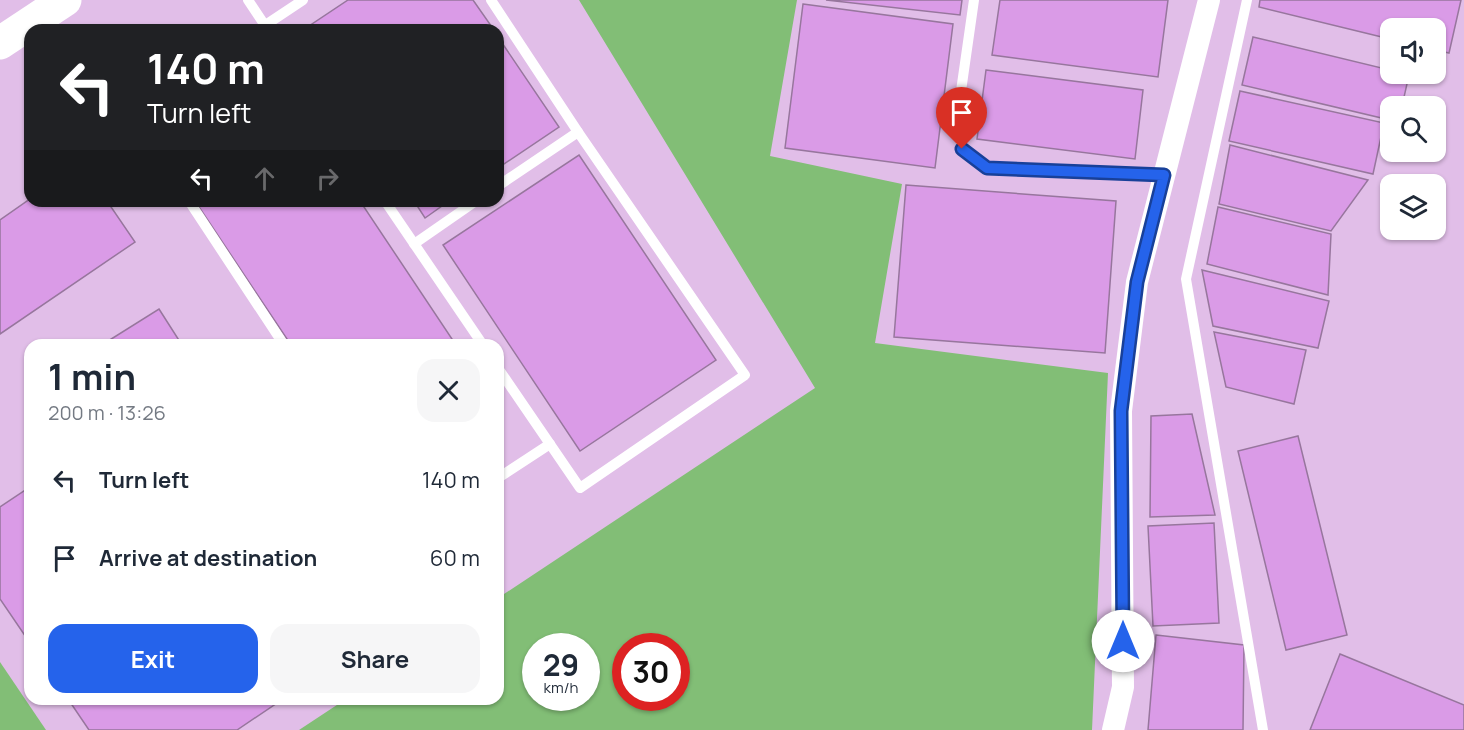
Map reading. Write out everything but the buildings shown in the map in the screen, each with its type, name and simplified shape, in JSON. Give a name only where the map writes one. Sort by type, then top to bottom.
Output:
[{"type":"main road","points":[[29,24],[65,0]]},
{"type":"main road","points":[[0,43],[24,27]]},
{"type":"street","points":[[1113,730],[1124,687],[1121,411],[1137,282],[1209,0]]},
{"type":"lane","points":[[248,0],[262,24]]},
{"type":"lane","points":[[270,24],[303,0]]},
{"type":"lane","points":[[491,0],[578,132],[745,375],[580,488],[504,377]]},
{"type":"lane","points":[[974,0],[957,119],[962,149],[987,168],[1164,175]]},
{"type":"lane","points":[[1247,0],[1185,279],[1263,730]]},
{"type":"lane","points":[[504,182],[578,132]]},
{"type":"lane","points":[[193,207],[280,339]]},
{"type":"lane","points":[[389,207],[479,339]]},
{"type":"lane","points":[[414,244],[467,207]]},
{"type":"lane","points":[[504,474],[550,444]]},
{"type":"green space","points":[[579,0],[797,0],[770,156],[902,184],[875,343],[1108,373],[1092,730],[299,730],[337,705],[504,705],[504,594],[815,388]]},
{"type":"green space","points":[[0,662],[24,697],[24,705],[29,705],[46,730],[0,730]]},
{"type":"route","points":[[962,149],[987,168],[1164,175],[1137,282],[1121,411],[1123,641]]}]
